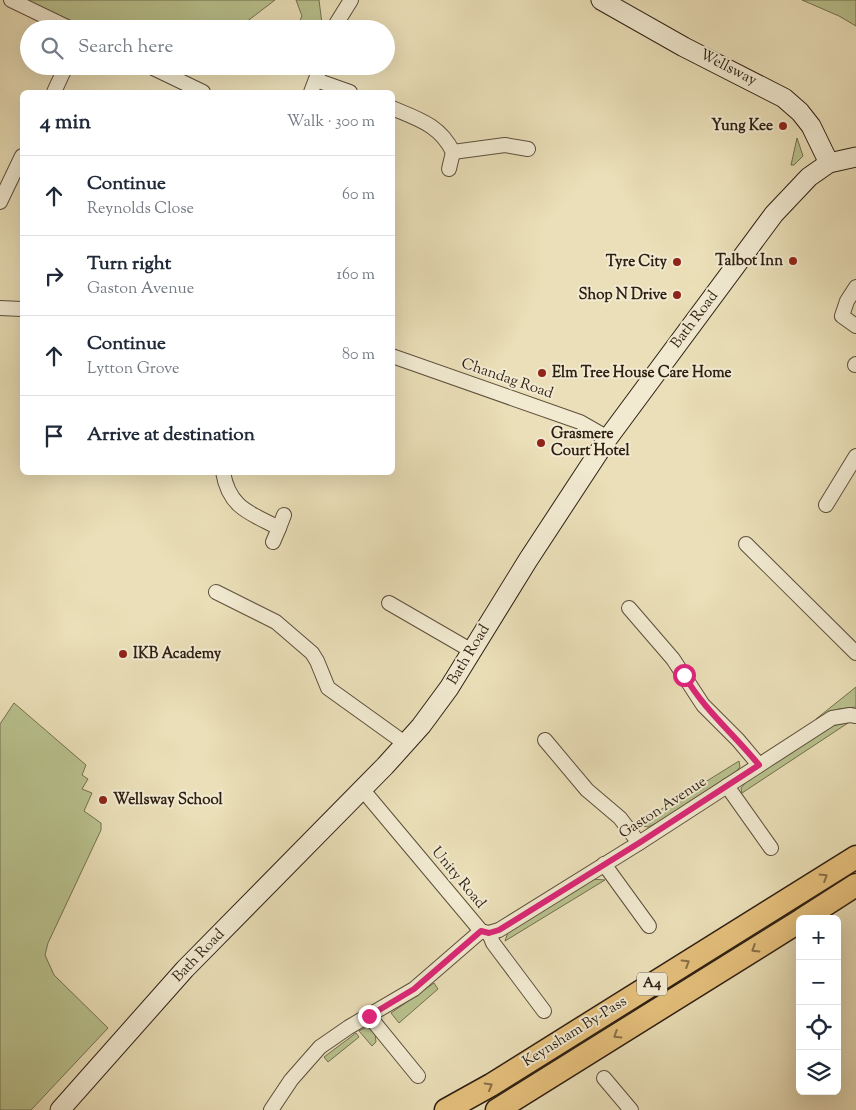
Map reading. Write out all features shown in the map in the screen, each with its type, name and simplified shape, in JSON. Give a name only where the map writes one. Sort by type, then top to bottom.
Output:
[{"type":"highway","name":"Keynsham By-Pass","points":[[446,1110],[491,1085],[856,857]]},
{"type":"highway","points":[[809,915],[856,886]]},
{"type":"highway","name":"Keynsham By-Pass","points":[[497,1110],[796,923]]},
{"type":"main road","name":"Wellsway","points":[[601,0],[684,47],[784,98],[800,112],[811,126],[830,163]]},
{"type":"main road","points":[[830,163],[856,157]]},
{"type":"main road","name":"Bath Road","points":[[60,1110],[185,970],[406,744],[449,688],[608,438],[774,214],[802,183],[830,163]]},
{"type":"street","points":[[11,0],[53,20]]},
{"type":"street","points":[[334,20],[343,0]]},
{"type":"street","points":[[339,20],[351,0]]},
{"type":"street","points":[[55,90],[62,75]]},
{"type":"street","points":[[168,75],[199,90]]},
{"type":"street","points":[[314,86],[338,90]]},
{"type":"street","points":[[395,109],[430,123],[439,130],[453,152],[449,169]]},
{"type":"street","points":[[453,152],[505,145],[528,149]]},
{"type":"street","points":[[0,202],[20,160]]},
{"type":"street","points":[[856,287],[847,301],[842,316],[856,326]]},
{"type":"street","points":[[0,308],[20,309]]},
{"type":"street","name":"Chandag Road","points":[[395,357],[580,422],[608,438]]},
{"type":"street","points":[[826,505],[856,456]]},
{"type":"street","points":[[225,475],[229,494],[245,511],[281,521],[273,542]]},
{"type":"street","points":[[746,544],[856,653]]},
{"type":"street","points":[[216,592],[276,622],[312,653],[328,688],[406,744]]},
{"type":"street","points":[[389,603],[472,651]]},
{"type":"street","points":[[629,608],[672,659],[703,705],[738,740],[759,765]]},
{"type":"street","name":"Gaston Avenue","points":[[271,1110],[291,1080],[320,1047],[414,989],[485,932],[499,930],[639,843],[832,718],[856,716]]},
{"type":"street","points":[[545,740],[587,790],[620,818],[639,843]]},
{"type":"street","points":[[727,786],[771,848]]},
{"type":"street","name":"Unity Road","points":[[362,790],[485,932],[544,1011]]},
{"type":"street","points":[[604,864],[649,926]]},
{"type":"street","points":[[369,1016],[418,1076]]},
{"type":"street","points":[[604,1078],[631,1110]]},
{"type":"green space","points":[[26,0],[275,0],[249,20],[69,20]]},
{"type":"green space","points":[[296,0],[319,0],[322,20],[300,20],[302,16]]},
{"type":"green space","points":[[802,0],[856,0],[856,26],[839,16]]},
{"type":"green space","points":[[797,138],[803,156],[794,165],[791,165]]},
{"type":"green space","points":[[856,687],[856,707],[839,709],[816,719]]},
{"type":"green space","points":[[14,703],[86,765],[82,775],[88,779],[82,789],[92,793],[84,811],[101,823],[101,830],[48,943],[45,955],[54,975],[108,1028],[31,1110],[0,1110],[0,724]]},
{"type":"green space","points":[[851,721],[742,793],[741,788],[746,782],[829,727]]},
{"type":"green space","points":[[739,761],[740,767],[733,775],[657,823],[648,827],[636,825]]},
{"type":"green space","points":[[592,879],[605,880],[505,941],[508,932]]},
{"type":"green space","points":[[434,983],[438,989],[399,1023],[391,1013]]},
{"type":"green space","points":[[369,1026],[375,1033],[376,1042],[372,1046],[359,1031]]},
{"type":"green space","points":[[356,1033],[359,1037],[328,1062],[324,1057]]},
{"type":"place","name":"Yung Kee","points":[[783,126]]},
{"type":"place","name":"Talbot Inn","points":[[793,261]]},
{"type":"place","name":"Tyre City","points":[[677,262]]},
{"type":"place","name":"Shop N Drive","points":[[677,295]]},
{"type":"place","name":"Elm Tree House Care Home","points":[[542,373]]},
{"type":"place","name":"Grasmere Court Hotel","points":[[541,443]]},
{"type":"place","name":"IKB Academy","points":[[123,654]]},
{"type":"place","name":"Wellsway School","points":[[103,800]]},
{"type":"route","points":[[369,1016],[414,989],[481,931],[489,933],[499,930],[639,843],[759,765],[738,740],[703,705],[684,675]]}]
